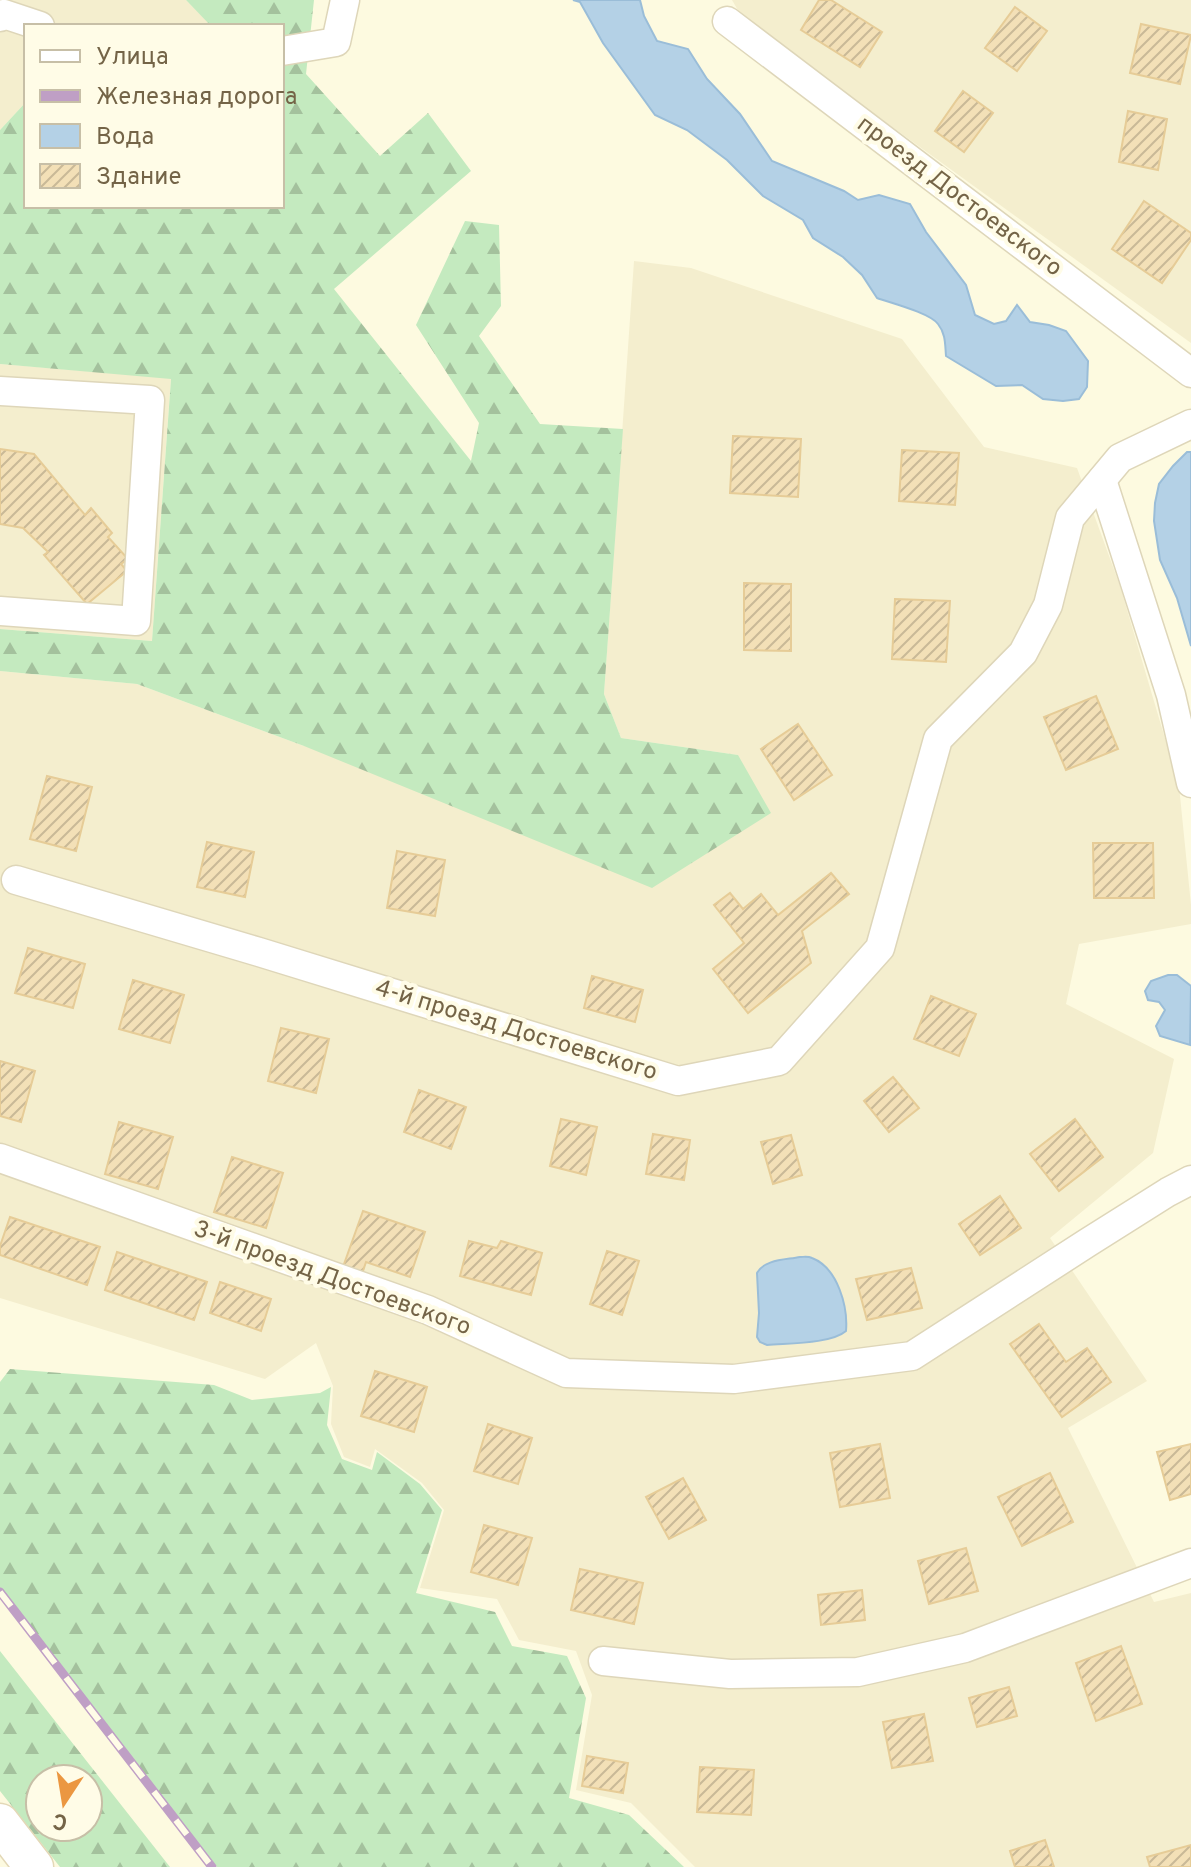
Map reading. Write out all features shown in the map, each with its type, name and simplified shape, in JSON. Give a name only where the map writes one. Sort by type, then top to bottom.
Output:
[{"type":"main road","points":[[0,1823],[34,1867]]},
{"type":"street","points":[[284,51],[336,42],[345,0]]},
{"type":"street","points":[[1,14],[34,24]]},
{"type":"street","name":"проезд Достоевского","points":[[727,21],[1191,373]]},
{"type":"street","points":[[0,391],[150,400],[136,621],[0,611]]},
{"type":"street","name":"4-й проезд Достоевского","points":[[16,880],[678,1081],[779,1061],[880,948],[938,739],[1023,653],[1048,605],[1070,518],[1120,458],[1191,424]]},
{"type":"street","points":[[1102,480],[1171,695],[1191,783]]},
{"type":"street","name":"3-й проезд Достоевского","points":[[0,1158],[428,1310],[566,1373],[734,1379],[912,1356],[1191,1180]]},
{"type":"street","points":[[603,1661],[730,1674],[858,1672],[965,1648],[1191,1563]]},
{"type":"shaded area","points":[[0,0],[186,0],[210,24],[24,24],[24,104],[0,130]]},
{"type":"shaded area","points":[[732,0],[1191,0],[1191,343],[743,19]]},
{"type":"shaded area","points":[[634,261],[691,268],[902,339],[984,447],[1077,468],[1120,586],[1179,786],[1191,924],[1079,944],[1066,1004],[1174,1059],[1153,1153],[1050,1238],[1147,1381],[1068,1428],[1154,1602],[1191,1593],[1191,1867],[695,1867],[631,1803],[576,1790],[592,1695],[576,1651],[519,1640],[497,1599],[420,1588],[444,1510],[422,1483],[375,1449],[370,1467],[344,1457],[331,1424],[333,1386],[316,1343],[265,1379],[0,1298],[0,671],[137,684],[304,746],[738,755],[621,738],[604,694]]},
{"type":"shaded area","points":[[0,364],[171,378],[152,641],[0,629]]},
{"type":"green space","points":[[186,0],[314,0],[306,74],[380,156],[428,113],[471,171],[334,289],[471,461],[479,423],[416,325],[465,221],[499,225],[501,306],[479,336],[540,424],[623,429],[604,694],[621,738],[738,755],[771,813],[652,888],[304,746],[137,684],[0,671],[0,629],[152,641],[171,379],[0,364],[0,130],[24,104],[24,208],[284,208],[284,24],[209,24]]},
{"type":"green space","points":[[10,1369],[214,1385],[252,1400],[320,1393],[331,1387],[327,1425],[342,1459],[372,1470],[377,1452],[420,1484],[442,1510],[416,1593],[495,1612],[512,1646],[567,1656],[586,1698],[569,1798],[629,1815],[684,1867],[217,1867],[0,1590],[0,1382]]},
{"type":"green space","points":[[0,1651],[88,1763],[24,1763],[24,1821],[0,1791]]},
{"type":"green space","points":[[104,1783],[170,1867],[60,1867],[41,1843],[104,1843]]},
{"type":"water","points":[[573,0],[640,0],[644,16],[657,41],[688,49],[707,79],[740,114],[772,161],[844,191],[858,200],[879,195],[910,204],[926,232],[966,285],[975,315],[994,324],[1006,321],[1017,305],[1030,322],[1066,331],[1088,361],[1087,387],[1079,399],[1043,399],[1022,385],[996,386],[946,356],[945,340],[934,320],[877,298],[862,275],[843,257],[813,238],[803,220],[763,196],[727,160],[687,130],[655,115],[603,43],[580,2]]},
{"type":"water","points":[[1187,452],[1191,452],[1191,646],[1177,598],[1160,560],[1154,521],[1159,484]]},
{"type":"water","points":[[1177,975],[1191,986],[1190,1045],[1160,1036],[1156,1026],[1165,1010],[1159,1002],[1148,1000],[1145,991],[1151,981]]},
{"type":"water","points":[[810,1257],[821,1263],[835,1279],[843,1300],[846,1331],[820,1341],[767,1345],[757,1337],[757,1273],[770,1263]]},
{"type":"building","points":[[819,0],[831,0],[882,32],[860,67],[801,30]]},
{"type":"building","points":[[1015,7],[1047,31],[1017,71],[985,48]]},
{"type":"building","points":[[1141,24],[1191,35],[1180,84],[1130,73]]},
{"type":"building","points":[[963,91],[993,113],[964,152],[935,131]]},
{"type":"building","points":[[1128,111],[1167,119],[1158,170],[1119,162]]},
{"type":"building","points":[[1144,201],[1191,233],[1191,240],[1162,283],[1112,249]]},
{"type":"building","points":[[733,436],[801,439],[798,497],[730,493]]},
{"type":"building","points":[[0,449],[34,454],[85,515],[91,508],[112,533],[108,537],[128,559],[121,564],[127,571],[87,604],[44,555],[48,552],[23,528],[0,524]]},
{"type":"building","points":[[902,450],[959,453],[955,505],[899,501]]},
{"type":"building","points":[[744,583],[791,584],[791,651],[744,650]]},
{"type":"building","points":[[895,599],[950,601],[946,662],[892,659]]},
{"type":"building","points":[[1096,696],[1118,749],[1066,770],[1044,717]]},
{"type":"building","points":[[798,724],[832,775],[794,800],[761,749]]},
{"type":"building","points":[[47,776],[92,787],[76,851],[30,839]]},
{"type":"building","points":[[207,842],[254,852],[245,897],[197,887]]},
{"type":"building","points":[[1093,843],[1153,843],[1154,898],[1094,898]]},
{"type":"building","points":[[397,851],[445,860],[435,916],[387,908]]},
{"type":"building","points":[[831,873],[849,894],[802,931],[811,963],[748,1013],[713,969],[744,943],[714,905],[730,893],[743,909],[761,894],[778,915]]},
{"type":"building","points":[[28,948],[85,964],[73,1008],[15,993]]},
{"type":"building","points":[[592,976],[643,990],[635,1022],[584,1008]]},
{"type":"building","points":[[133,980],[184,995],[170,1043],[119,1029]]},
{"type":"building","points":[[931,996],[976,1014],[959,1056],[914,1039]]},
{"type":"building","points":[[281,1028],[329,1039],[316,1093],[268,1081]]},
{"type":"building","points":[[0,1061],[35,1071],[21,1122],[0,1116]]},
{"type":"building","points":[[893,1077],[919,1108],[889,1132],[864,1101]]},
{"type":"building","points":[[419,1090],[466,1107],[451,1149],[404,1132]]},
{"type":"building","points":[[561,1119],[597,1127],[586,1175],[550,1166]]},
{"type":"building","points":[[1075,1119],[1103,1157],[1059,1191],[1030,1154]]},
{"type":"building","points":[[119,1122],[173,1137],[158,1189],[105,1174]]},
{"type":"building","points":[[653,1134],[690,1140],[684,1180],[646,1174]]},
{"type":"building","points":[[791,1135],[802,1175],[773,1184],[761,1142]]},
{"type":"building","points":[[232,1157],[283,1173],[266,1228],[214,1212]]},
{"type":"building","points":[[1000,1196],[1021,1228],[980,1255],[959,1224]]},
{"type":"building","points":[[363,1211],[425,1232],[410,1277],[366,1262],[362,1274],[343,1267]]},
{"type":"building","points":[[10,1217],[100,1247],[87,1285],[0,1255]]},
{"type":"building","points":[[469,1241],[497,1248],[501,1241],[542,1253],[531,1295],[460,1276]]},
{"type":"building","points":[[607,1251],[639,1261],[622,1315],[590,1304]]},
{"type":"building","points":[[117,1252],[207,1282],[194,1320],[105,1290]]},
{"type":"building","points":[[911,1268],[922,1308],[867,1320],[856,1279]]},
{"type":"building","points":[[220,1282],[271,1299],[261,1331],[210,1313]]},
{"type":"building","points":[[1039,1324],[1066,1362],[1087,1348],[1111,1382],[1062,1417],[1010,1344]]},
{"type":"building","points":[[375,1371],[427,1387],[414,1432],[361,1416]]},
{"type":"building","points":[[488,1424],[532,1438],[518,1484],[474,1471]]},
{"type":"building","points":[[880,1444],[890,1498],[840,1507],[830,1453]]},
{"type":"building","points":[[1191,1444],[1191,1494],[1170,1500],[1157,1452]]},
{"type":"building","points":[[1050,1473],[1073,1522],[1022,1546],[998,1497]]},
{"type":"building","points":[[683,1478],[706,1520],[669,1539],[646,1497]]},
{"type":"building","points":[[484,1525],[532,1538],[518,1585],[471,1572]]},
{"type":"building","points":[[966,1548],[978,1591],[929,1604],[918,1561]]},
{"type":"building","points":[[580,1569],[643,1583],[634,1624],[571,1610]]},
{"type":"building","points":[[862,1590],[865,1620],[821,1625],[818,1595]]},
{"type":"building","points":[[1121,1646],[1142,1704],[1096,1721],[1076,1663]]},
{"type":"building","points":[[1009,1687],[1017,1716],[977,1727],[969,1698]]},
{"type":"building","points":[[924,1714],[933,1761],[892,1768],[883,1722]]},
{"type":"building","points":[[587,1756],[628,1763],[623,1793],[582,1786]]},
{"type":"building","points":[[700,1767],[754,1770],[751,1815],[697,1812]]},
{"type":"building","points":[[1045,1840],[1054,1867],[1015,1867],[1010,1851]]},
{"type":"building","points":[[1191,1845],[1191,1867],[1150,1867],[1147,1857]]},
{"type":"railway","points":[[0,1592],[212,1867]]}]
